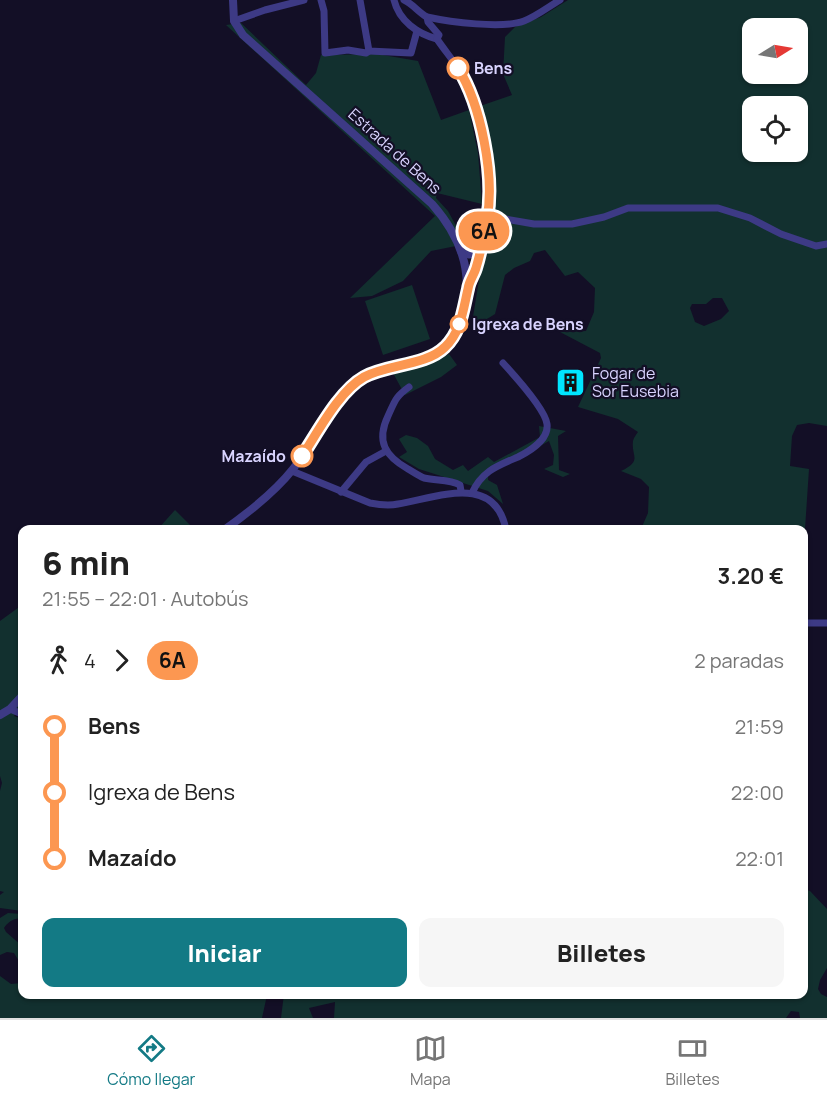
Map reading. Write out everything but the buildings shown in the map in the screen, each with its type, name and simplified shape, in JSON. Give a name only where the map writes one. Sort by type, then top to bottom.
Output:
[{"type":"street","points":[[232,0],[234,21],[304,0]]},
{"type":"street","points":[[321,0],[324,11],[325,53],[348,50],[366,53],[369,51],[411,53],[417,32]]},
{"type":"street","points":[[360,0],[369,51]]},
{"type":"street","points":[[394,0],[398,10],[417,32],[437,39],[462,74],[479,120],[488,174],[488,216],[476,267],[468,286]]},
{"type":"street","points":[[408,1],[418,12],[427,17],[463,22],[520,22],[539,14],[560,0]]},
{"type":"street","points":[[427,17],[428,22],[440,35],[437,39]]},
{"type":"street","name":"Estrada de Bens","points":[[231,525],[255,507],[292,471],[353,385],[375,372],[430,356],[442,350],[454,337],[468,286],[461,252],[443,217],[432,204],[243,35],[234,21]]},
{"type":"street","points":[[488,216],[534,224],[572,224],[604,217],[628,208],[718,208],[750,218],[781,234],[816,246],[827,244]]},
{"type":"street","points":[[461,252],[469,255],[479,253]]},
{"type":"street","points":[[466,268],[479,253]]},
{"type":"street","points":[[466,268],[476,267]]},
{"type":"street","points":[[472,493],[478,481],[494,468],[522,455],[543,440],[547,431],[547,422],[538,406],[503,363]]},
{"type":"street","points":[[409,387],[396,397],[381,430],[386,451],[399,464],[423,477],[453,482],[460,485],[461,491]]},
{"type":"street","points":[[342,492],[366,462],[386,451]]},
{"type":"street","points":[[292,471],[370,503],[383,505],[396,505],[461,491],[472,493],[490,501],[497,508],[504,525]]},
{"type":"street","points":[[808,623],[827,623]]},
{"type":"street","points":[[0,715],[18,700]]},
{"type":"street","points":[[10,709],[18,712]]},
{"type":"green space","points":[[568,0],[827,0],[827,426],[809,423],[797,425],[792,436],[790,466],[809,469],[805,525],[643,525],[648,513],[649,487],[641,479],[621,471],[634,461],[633,441],[638,432],[618,419],[578,407],[601,358],[600,353],[560,332],[586,331],[594,312],[595,288],[578,272],[565,276],[545,250],[534,253],[530,261],[505,275],[495,314],[471,329],[479,280],[488,251],[486,245],[494,192],[493,158],[480,106],[512,95],[503,74],[505,37],[515,27],[541,17]],"holes":[[[713,298],[722,298],[729,311],[721,319],[704,326],[695,322],[690,308],[692,304],[706,304]]]},
{"type":"green space","points":[[241,23],[306,85],[316,73],[321,55],[377,54],[418,61],[441,120],[469,110],[478,153],[482,204],[437,193],[436,198],[448,211],[466,244],[431,251],[403,281],[372,296],[350,298],[435,216],[226,25]]},
{"type":"green space","points":[[412,285],[430,339],[383,355],[365,301]]},
{"type":"green space","points":[[449,354],[457,365],[441,377],[405,395],[393,373]]},
{"type":"green space","points":[[539,426],[566,431],[558,436],[559,470],[570,474],[563,477],[544,469],[553,465],[554,455],[549,441],[488,475],[488,480],[497,485],[503,504],[488,491],[419,469],[399,457],[407,452],[399,439],[406,435],[417,438],[428,446],[435,459],[453,470],[463,465],[468,471],[488,457],[494,462],[540,437]]},
{"type":"green space","points":[[175,510],[190,525],[162,525]]},
{"type":"green space","points":[[18,608],[18,710],[14,716],[18,718],[18,910],[0,908],[0,895],[4,892],[0,891],[0,791],[2,783],[0,776],[0,621]]},
{"type":"green space","points":[[808,890],[827,909],[827,968],[818,989],[827,997],[827,1018],[800,1018],[799,1012],[791,1011],[786,1018],[334,1018],[335,1002],[309,1008],[313,1018],[281,1018],[283,999],[808,999]]},
{"type":"green space","points":[[8,913],[18,914],[18,919],[12,920],[4,928],[18,942],[18,960],[14,953],[7,952],[0,955],[0,918]]},
{"type":"green space","points":[[0,976],[11,984],[18,983],[18,999],[266,999],[262,1018],[0,1018]]},
{"type":"bus line","name":"6A","points":[[302,456],[339,403],[353,385],[363,377],[430,356],[442,350],[454,337],[468,286],[476,267],[488,216],[488,174],[485,147],[469,89],[458,68]]},
{"type":"place","name":"Bens","points":[[458,68]]},
{"type":"place","name":"Igrexa de Bens","points":[[459,324]]},
{"type":"place","name":"Fogar de Sor Eusebia","points":[[571,382]]},
{"type":"place","name":"Mazaído","points":[[302,456]]}]
